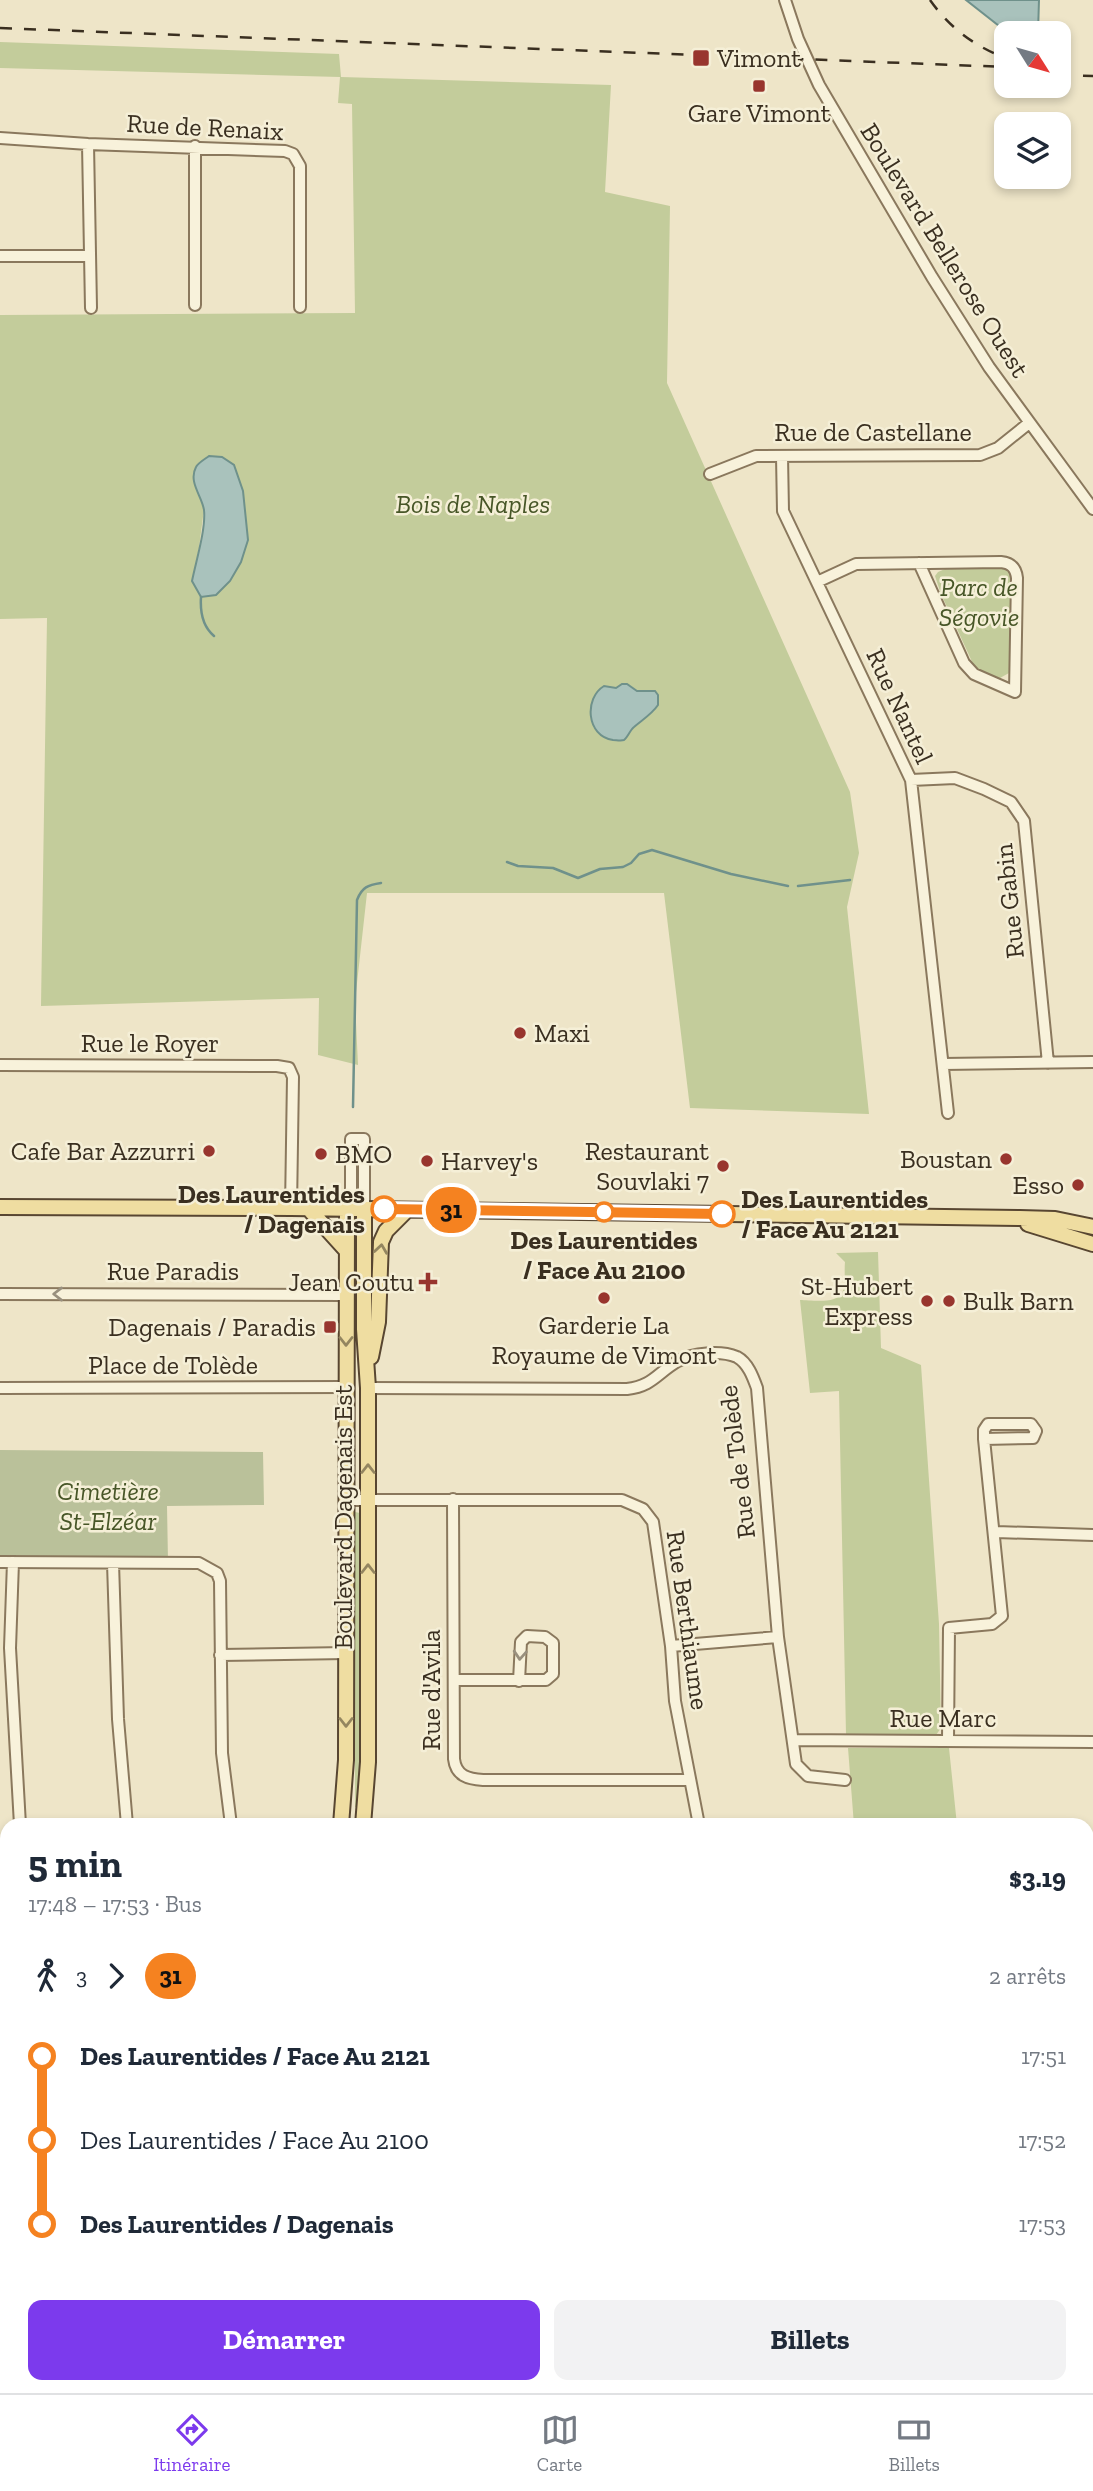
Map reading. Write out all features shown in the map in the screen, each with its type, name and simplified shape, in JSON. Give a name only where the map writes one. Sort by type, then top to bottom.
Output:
[{"type":"main road","points":[[0,1207],[308,1208],[992,1217],[1046,1219],[1093,1227]]},
{"type":"main road","points":[[308,1208],[346,1250]]},
{"type":"main road","name":"Boulevard Dagenais Est","points":[[342,1818],[346,1760],[347,1209]]},
{"type":"main road","name":"Boulevard Dagenais Est","points":[[364,1209],[364,1329],[368,1382],[368,1762],[364,1818]]},
{"type":"main road","points":[[368,1382],[378,1322],[381,1242],[386,1231],[407,1210]]},
{"type":"main road","points":[[992,1217],[1035,1225],[1093,1244]]},
{"type":"main road","points":[[1078,1223],[1093,1220]]},
{"type":"street","name":"Boulevard Bellerose Ouest","points":[[785,0],[811,70],[842,127],[961,324],[1029,423],[1092,504]]},
{"type":"street","name":"Rue de Renaix","points":[[0,138],[285,151],[298,158],[300,307]]},
{"type":"street","points":[[88,144],[91,308]]},
{"type":"street","points":[[195,146],[195,305]]},
{"type":"street","points":[[0,256],[90,256]]},
{"type":"street","name":"Rue de Castellane","points":[[710,474],[751,457],[976,456],[994,450],[1029,423]]},
{"type":"street","name":"Rue Nantel","points":[[782,456],[783,511],[911,780],[948,1114]]},
{"type":"street","points":[[817,582],[856,564],[919,563],[1004,562],[1015,570],[1018,585],[1015,692],[974,674],[964,663],[919,563]]},
{"type":"street","name":"Rue Gabin","points":[[911,780],[955,778],[1011,802],[1024,821],[1048,1063]]},
{"type":"street","points":[[943,1064],[1093,1062]]},
{"type":"street","name":"Rue le Royer","points":[[0,1065],[290,1068],[293,1077],[291,1208]]},
{"type":"street","points":[[347,1209],[351,1196],[351,1139],[364,1139],[364,1209]]},
{"type":"street","name":"Rue Paradis","points":[[0,1294],[346,1295]]},
{"type":"street","name":"Rue de Tolède","points":[[368,1382],[627,1389],[642,1387],[688,1357],[706,1354],[737,1357],[749,1369],[757,1388],[778,1637],[796,1764],[808,1776],[845,1780]]},
{"type":"street","name":"Place de Tolède","points":[[0,1388],[346,1387]]},
{"type":"street","points":[[948,1740],[949,1628],[992,1625],[1002,1616],[996,1532],[984,1439]]},
{"type":"street","name":"Rue d'Avila","points":[[453,1499],[454,1759],[458,1772],[465,1777],[483,1780],[690,1780]]},
{"type":"street","name":"Rue Berthiaume","points":[[346,1500],[622,1500],[643,1509],[653,1522],[671,1646],[675,1701],[698,1818]]},
{"type":"street","points":[[996,1532],[1093,1535]]},
{"type":"street","points":[[0,1562],[199,1563],[217,1573],[220,1581],[222,1753],[229,1818]]},
{"type":"street","points":[[13,1562],[10,1648],[20,1818]]},
{"type":"street","points":[[113,1563],[118,1718],[126,1818]]},
{"type":"street","points":[[454,1680],[519,1681],[547,1681],[553,1674],[553,1643],[545,1637],[527,1636],[521,1642],[519,1681]]},
{"type":"street","points":[[671,1646],[778,1637]]},
{"type":"street","points":[[220,1655],[346,1653]]},
{"type":"street","name":"Rue Marc","points":[[793,1740],[1093,1742]]},
{"type":"green space","name":"Bois de Naples","points":[[0,42],[339,54],[341,77],[611,85],[605,192],[670,206],[667,383],[850,792],[859,853],[847,907],[869,1114],[690,1108],[664,893],[367,893],[355,1001],[358,1065],[318,1055],[319,998],[41,1006],[47,618],[0,619],[0,315],[355,313],[352,104],[338,103],[340,77],[0,68]],"holes":[[[243,491],[248,540],[192,581],[204,509]],[[623,684],[637,691],[655,691],[656,708],[633,727],[626,738],[594,728],[591,716],[594,700],[600,690],[604,686],[616,688]]]},
{"type":"green space","name":"Parc de Ségovie","points":[[1001,568],[1009,572],[1011,581],[1011,668],[1009,673],[1000,678],[974,666],[935,576],[945,569]]},
{"type":"green space","points":[[878,1252],[881,1348],[921,1365],[939,1624],[941,1728],[936,1735],[846,1734],[839,1391],[810,1393],[800,1300],[824,1301],[840,1295],[844,1285],[845,1262],[836,1253]]},
{"type":"green space","name":"Cimetière St-Elzéar","points":[[0,1450],[263,1452],[264,1505],[167,1506],[168,1561],[0,1559]]},
{"type":"green space","points":[[355,1512],[360,1513],[361,1623],[357,1807],[355,1807]]},
{"type":"green space","points":[[848,1748],[949,1748],[956,1818],[853,1818]]},
{"type":"water","points":[[966,0],[1039,0],[1038,21],[994,22]]},
{"type":"water","points":[[209,456],[222,457],[234,465],[243,491],[248,540],[241,562],[230,581],[216,595],[201,597],[192,581],[204,518],[203,505],[194,484],[194,473],[197,466]]},
{"type":"water","points":[[627,684],[637,691],[655,691],[658,705],[624,740],[613,740],[597,732],[591,716],[591,707],[593,699],[604,686],[616,688]]},
{"type":"waterway","points":[[201,597],[203,618],[214,636]]},
{"type":"waterway","points":[[507,862],[518,866],[553,868],[578,878],[600,869],[623,867],[639,854],[652,850],[731,874],[788,886]]},
{"type":"waterway","points":[[798,886],[850,880]]},
{"type":"waterway","points":[[353,1107],[357,900],[366,887],[381,883]]},
{"type":"railway","points":[[930,0],[964,35],[994,53]]},
{"type":"railway","points":[[0,28],[994,67]]},
{"type":"railway","points":[[1071,75],[1093,76]]},
{"type":"bus line","name":"31","points":[[384,1209],[722,1214]]},
{"type":"place","name":"Vimont","points":[[701,58]]},
{"type":"place","name":"Gare Vimont","points":[[759,86]]},
{"type":"place","name":"Maxi","points":[[520,1033]]},
{"type":"place","name":"Cafe Bar Azzurri","points":[[209,1151]]},
{"type":"place","name":"BMO","points":[[321,1154]]},
{"type":"place","name":"Boustan","points":[[1006,1159]]},
{"type":"place","name":"Harvey's","points":[[427,1161]]},
{"type":"place","name":"Restaurant Souvlaki 7","points":[[723,1166]]},
{"type":"place","name":"Esso","points":[[1078,1185]]},
{"type":"place","name":"Des Laurentides / Dagenais","points":[[384,1209]]},
{"type":"place","name":"Des Laurentides / Face Au 2100","points":[[604,1212]]},
{"type":"place","name":"Des Laurentides / Face Au 2121","points":[[722,1214]]},
{"type":"place","name":"Jean Coutu","points":[[428,1282]]},
{"type":"place","name":"Garderie La Royaume de Vimont","points":[[604,1298]]},
{"type":"place","name":"St-Hubert Express","points":[[927,1301]]},
{"type":"place","name":"Bulk Barn","points":[[949,1301]]},
{"type":"place","name":"Dagenais / Paradis","points":[[330,1327]]}]
